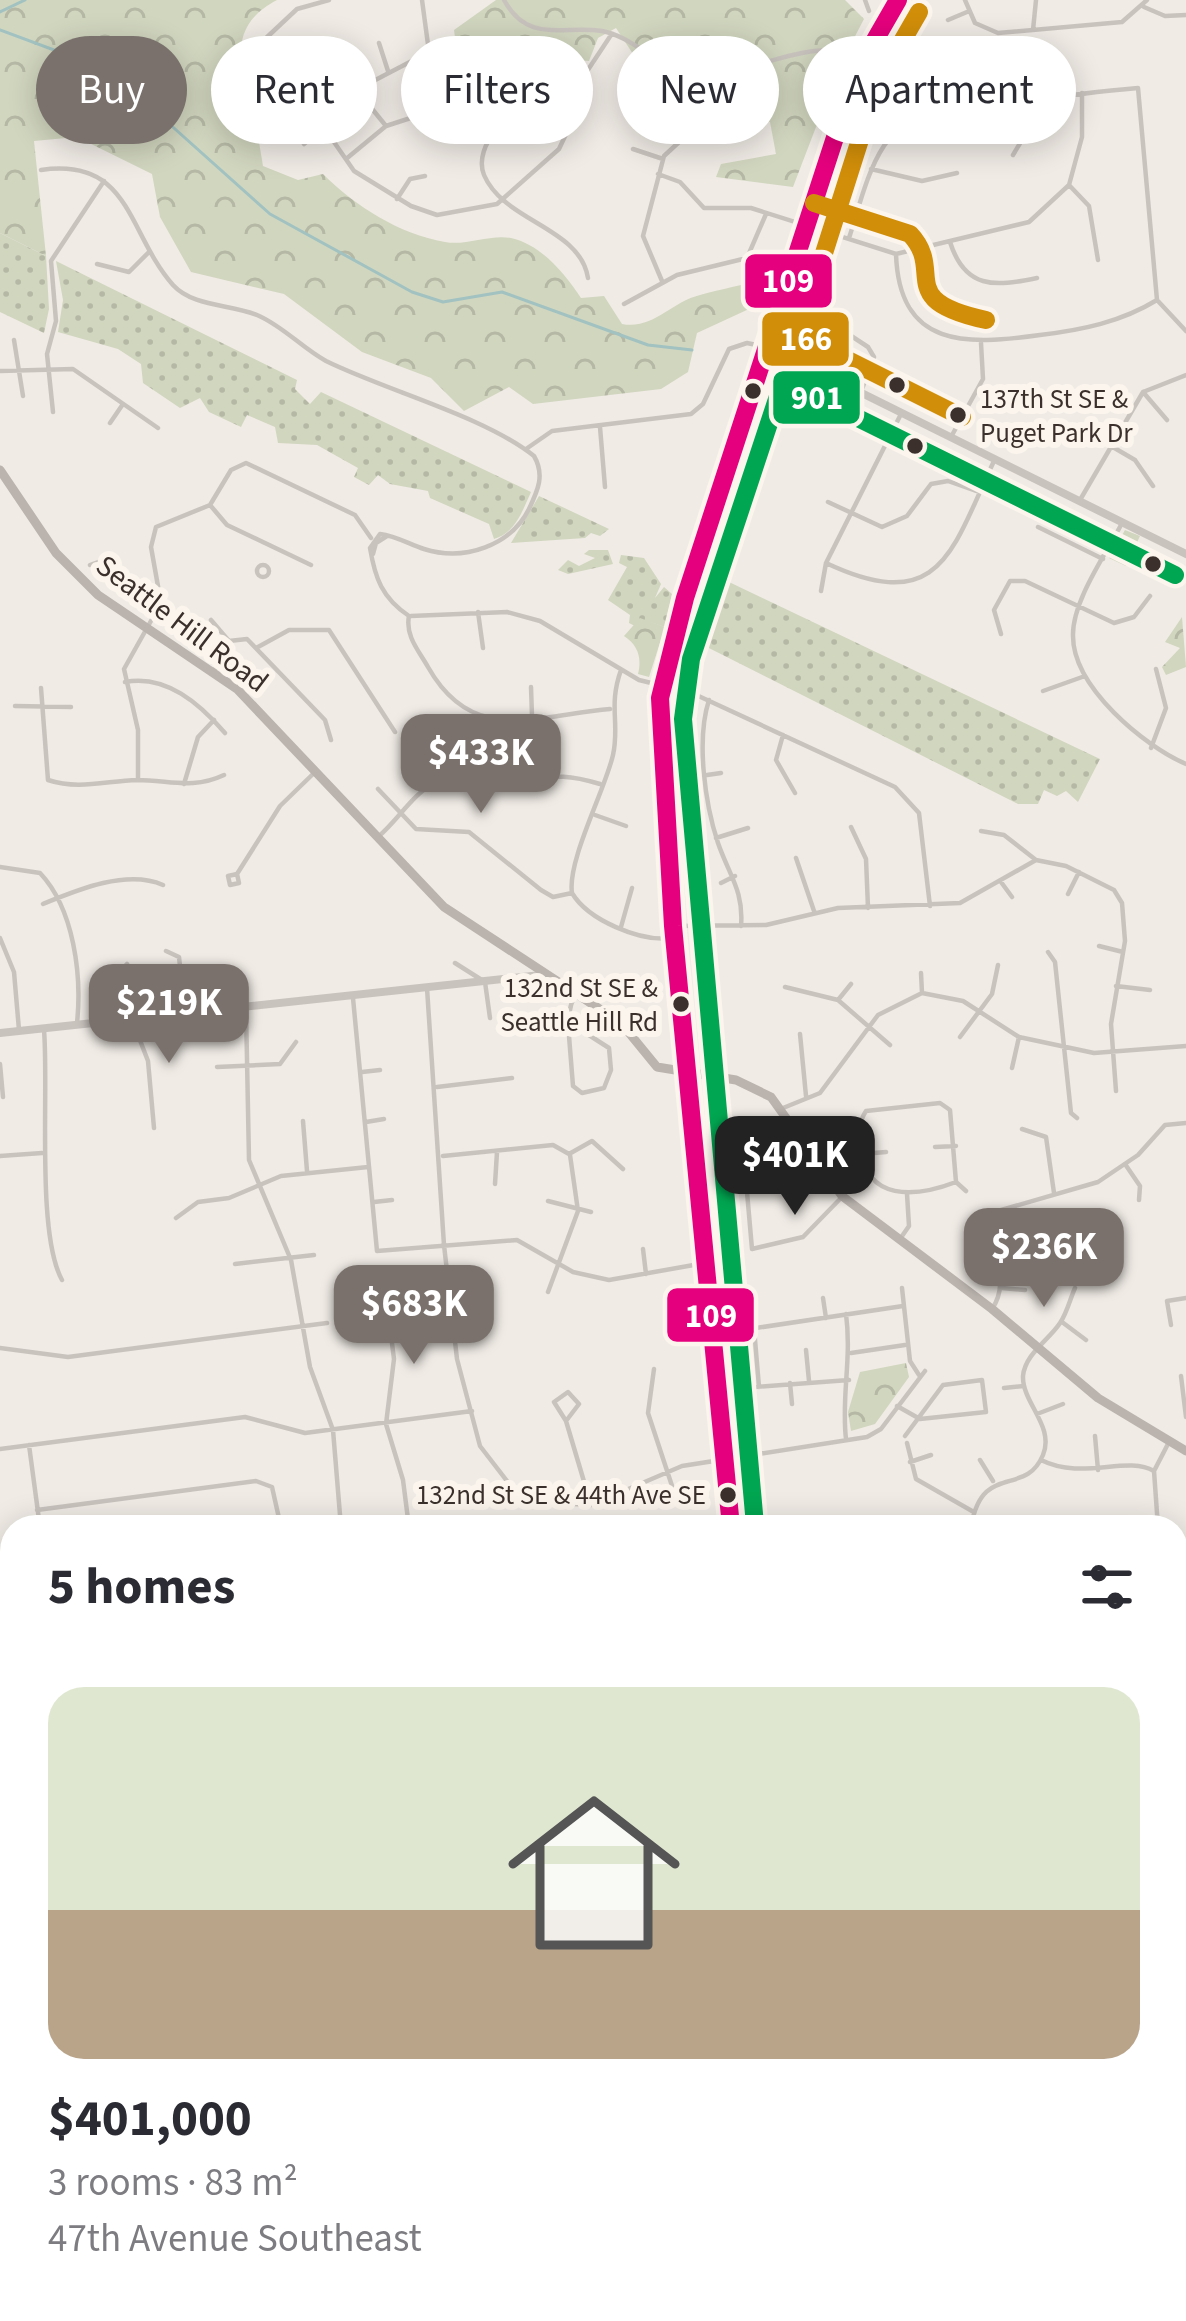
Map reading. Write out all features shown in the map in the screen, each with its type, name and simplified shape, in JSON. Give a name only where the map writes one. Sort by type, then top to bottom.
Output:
[{"type":"main road","points":[[875,36],[898,0]]},
{"type":"main road","points":[[730,1515],[659,749],[661,686],[834,144]]},
{"type":"main road","name":"Seattle Hill Road","points":[[0,470],[56,553],[98,595],[214,670],[444,907],[621,1023],[657,1067],[746,1083],[783,1108]]},
{"type":"main road","points":[[783,1108],[823,1175],[842,1196],[992,1309],[1098,1398],[1185,1447]]},
{"type":"street","points":[[268,36],[307,4],[329,0]]},
{"type":"street","points":[[422,0],[427,36]]},
{"type":"street","points":[[504,0],[516,17],[541,32],[611,35],[672,68],[698,73],[764,67],[803,52]]},
{"type":"street","points":[[865,0],[869,11]]},
{"type":"street","points":[[964,0],[984,30],[1034,31],[1123,22],[1145,3],[1165,16],[1186,15]]},
{"type":"street","points":[[1034,31],[1036,0]]},
{"type":"street","points":[[948,20],[968,12]]},
{"type":"street","points":[[593,69],[611,35]]},
{"type":"street","points":[[379,43],[388,71]]},
{"type":"street","points":[[377,78],[401,65]]},
{"type":"street","points":[[1076,94],[1138,88],[1157,300],[1186,331]]},
{"type":"street","points":[[658,174],[680,182],[704,208],[737,206],[896,254],[1029,221],[1069,185],[1082,137],[1082,93]]},
{"type":"street","points":[[377,113],[386,126]]},
{"type":"street","points":[[346,159],[386,126],[401,121]]},
{"type":"street","points":[[337,144],[364,180],[437,215],[481,211],[506,199],[562,144]]},
{"type":"street","points":[[488,144],[482,168],[523,217],[572,248],[586,263],[589,278]]},
{"type":"street","points":[[662,280],[643,236],[663,159],[678,144]]},
{"type":"street","points":[[849,238],[872,170],[887,144]]},
{"type":"street","points":[[1013,155],[1020,144]]},
{"type":"street","points":[[633,149],[663,159]]},
{"type":"street","points":[[41,170],[73,167],[104,182],[128,205],[149,252],[170,282],[191,298],[259,316],[338,367],[526,449],[542,476],[517,531],[504,543],[441,552],[388,535],[371,542]]},
{"type":"street","points":[[872,170],[922,181],[957,173]]},
{"type":"street","points":[[397,199],[410,178],[425,176]]},
{"type":"street","points":[[53,412],[49,366],[56,296],[51,261],[104,182]]},
{"type":"street","points":[[1069,185],[1089,206],[1098,260]]},
{"type":"street","points":[[624,304],[640,299],[662,280],[748,258],[766,214]]},
{"type":"street","points":[[950,242],[958,265],[977,282],[1001,286],[1037,278]]},
{"type":"street","points":[[97,264],[129,272],[149,252]]},
{"type":"street","points":[[896,254],[897,280],[908,308],[935,332],[981,343],[1094,327],[1157,300]]},
{"type":"street","points":[[824,318],[868,346],[874,357],[862,389]]},
{"type":"street","points":[[14,340],[23,396]]},
{"type":"street","points":[[526,449],[552,431],[691,414],[703,404],[729,350],[747,343],[769,347],[862,389],[1186,554]]},
{"type":"street","points":[[951,438],[983,379],[981,343]]},
{"type":"street","points":[[0,371],[49,366],[73,369],[158,428]]},
{"type":"street","points":[[1080,500],[1143,392],[1186,375]]},
{"type":"street","points":[[1143,392],[1167,420]]},
{"type":"street","points":[[110,423],[123,404]]},
{"type":"street","points":[[821,591],[826,563],[902,412]]},
{"type":"street","points":[[600,427],[605,487]]},
{"type":"street","points":[[1111,446],[1148,471],[1153,486]]},
{"type":"street","points":[[826,563],[883,586],[930,573],[951,554],[994,460]]},
{"type":"street","points":[[138,780],[138,730],[125,682],[128,652],[161,603],[151,547],[156,527],[210,505],[231,470],[246,463],[355,514],[369,530],[381,590],[409,616],[507,612],[540,622],[621,670],[709,700],[895,787],[919,813],[930,906]]},
{"type":"street","points":[[828,502],[873,526],[902,520],[924,488],[948,481],[980,492]]},
{"type":"street","points":[[210,505],[227,525],[311,565]]},
{"type":"street","points":[[1123,523],[1103,559],[1072,638],[1085,676],[1150,748],[1186,764]]},
{"type":"street","points":[[1038,527],[1103,559]]},
{"type":"street","points":[[373,559],[376,543],[388,535]]},
{"type":"street","points":[[265,565],[273,548]]},
{"type":"street","points":[[90,565],[101,561],[160,592]]},
{"type":"street","points":[[1000,634],[994,610],[1010,581],[1025,581],[1121,623],[1134,617],[1150,596]]},
{"type":"street","points":[[478,612],[483,648]]},
{"type":"street","points":[[409,616],[408,633],[441,691],[465,713],[497,719],[610,709]]},
{"type":"street","points":[[211,620],[229,641]]},
{"type":"street","points":[[259,647],[289,630],[321,627],[338,637],[395,732]]},
{"type":"street","points":[[229,641],[247,639],[259,647],[326,720],[331,740]]},
{"type":"street","points":[[214,670],[229,641]]},
{"type":"street","points":[[1150,748],[1166,709],[1156,669]]},
{"type":"street","points":[[621,670],[610,709],[614,747],[595,815],[573,866],[572,892],[587,910],[621,927],[655,940],[675,932],[766,925],[814,911],[930,906],[972,899],[1036,860]]},
{"type":"street","points":[[1043,691],[1085,676]]},
{"type":"street","points":[[125,682],[160,682],[225,733]]},
{"type":"street","points":[[531,687],[532,716]]},
{"type":"street","points":[[40,688],[48,780],[95,785],[138,780],[184,786],[224,776]]},
{"type":"street","points":[[709,700],[703,720],[707,775],[716,838],[743,901],[741,926]]},
{"type":"street","points":[[15,706],[71,707]]},
{"type":"street","points":[[184,786],[198,737],[214,720]]},
{"type":"street","points":[[783,735],[776,760],[795,793]]},
{"type":"street","points":[[237,874],[280,806],[314,773]]},
{"type":"street","points":[[707,775],[721,773]]},
{"type":"street","points":[[376,839],[430,785],[451,779],[507,782],[558,775],[600,784]]},
{"type":"street","points":[[378,789],[401,818],[425,833],[469,832],[541,890],[554,897],[572,892]]},
{"type":"street","points":[[595,815],[626,826]]},
{"type":"street","points":[[851,827],[866,859],[868,908]]},
{"type":"street","points":[[716,838],[748,829]]},
{"type":"street","points":[[981,831],[1004,835],[1036,860],[1078,872],[1118,895],[1123,952],[1112,1054],[1116,1091]]},
{"type":"street","points":[[796,857],[814,911]]},
{"type":"street","points":[[0,867],[40,873],[58,898],[72,941],[77,1024]]},
{"type":"street","points":[[1068,894],[1078,872]]},
{"type":"street","points":[[721,883],[735,876]]},
{"type":"street","points":[[43,904],[88,886],[152,880],[163,884]]},
{"type":"street","points":[[1001,882],[1012,897]]},
{"type":"street","points":[[621,927],[632,888]]},
{"type":"street","points":[[0,938],[14,972],[20,1030]]},
{"type":"street","points":[[1100,946],[1123,952]]},
{"type":"street","points":[[166,951],[179,957],[185,1012]]},
{"type":"street","points":[[1048,952],[1055,962],[1071,1113],[1077,1118]]},
{"type":"street","points":[[455,963],[484,982],[490,1018]]},
{"type":"street","points":[[127,964],[119,973],[128,1018],[148,1061],[154,1127]]},
{"type":"street","points":[[960,1037],[998,981],[998,964]]},
{"type":"street","points":[[921,974],[922,993]]},
{"type":"street","points":[[0,1033],[542,975]]},
{"type":"street","points":[[838,1000],[851,984]]},
{"type":"street","points":[[1116,986],[1150,990]]},
{"type":"street","points":[[785,987],[838,1000],[890,1045]]},
{"type":"street","points":[[427,988],[437,1087],[443,1246],[457,1359],[480,1445],[523,1495],[561,1506],[591,1505],[667,1472],[875,1434],[922,1373],[910,1361],[902,1288]]},
{"type":"street","points":[[783,1108],[829,1084],[870,1025],[892,1004],[922,993],[946,994],[1019,1037],[1112,1054],[1186,1046]]},
{"type":"street","points":[[568,1029],[606,1045],[611,1070],[608,1085],[588,1094],[576,1091],[568,1029],[575,995]]},
{"type":"street","points":[[353,996],[377,1251],[517,1240],[592,1279],[705,1263]]},
{"type":"street","points":[[246,1006],[250,1065],[245,1127],[257,1186],[291,1260],[310,1367],[333,1430],[340,1515]]},
{"type":"street","points":[[44,1028],[49,1094],[43,1118],[45,1153],[62,1280]]},
{"type":"street","points":[[800,1034],[806,1096]]},
{"type":"street","points":[[1012,1068],[1019,1037]]},
{"type":"street","points":[[217,1067],[280,1064],[296,1042]]},
{"type":"street","points":[[0,1064],[3,1097]]},
{"type":"street","points":[[360,1072],[380,1070]]},
{"type":"street","points":[[437,1087],[512,1078]]},
{"type":"street","points":[[956,1182],[907,1193],[878,1187],[863,1168],[860,1121],[866,1111],[940,1103],[950,1110],[956,1182],[966,1191]]},
{"type":"street","points":[[365,1122],[384,1119]]},
{"type":"street","points":[[302,1121],[307,1171]]},
{"type":"street","points":[[992,1309],[1002,1288],[995,1215],[1004,1207],[1098,1182],[1125,1165],[1165,1125],[1186,1123]]},
{"type":"street","points":[[1022,1130],[1046,1137],[1054,1193]]},
{"type":"street","points":[[569,1154],[592,1142],[623,1169]]},
{"type":"street","points":[[441,1156],[553,1145],[569,1154]]},
{"type":"street","points":[[935,1147],[956,1145]]},
{"type":"street","points":[[495,1184],[497,1152]]},
{"type":"street","points":[[861,1154],[886,1152]]},
{"type":"street","points":[[0,1156],[45,1153]]},
{"type":"street","points":[[548,1292],[578,1211],[569,1154]]},
{"type":"street","points":[[1125,1165],[1140,1186],[1139,1200]]},
{"type":"street","points":[[176,1218],[198,1202],[229,1198],[307,1171],[368,1167]]},
{"type":"street","points":[[745,1169],[752,1250],[803,1238],[842,1196]]},
{"type":"street","points":[[900,1239],[910,1220],[907,1193]]},
{"type":"street","points":[[372,1202],[392,1200]]},
{"type":"street","points":[[548,1201],[591,1212]]},
{"type":"street","points":[[643,1249],[646,1274]]},
{"type":"street","points":[[235,1264],[314,1255]]},
{"type":"street","points":[[1002,1288],[1025,1290]]},
{"type":"street","points":[[973,1515],[993,1483],[1025,1475],[1041,1460],[1046,1442],[1024,1386],[1025,1366],[1061,1321],[1075,1288]]},
{"type":"street","points":[[450,1301],[487,1296]]},
{"type":"street","points":[[823,1298],[826,1318]]},
{"type":"street","points":[[1171,1325],[1167,1301],[1186,1298]]},
{"type":"street","points":[[736,1331],[903,1306]]},
{"type":"street","points":[[388,1312],[394,1359],[386,1424],[403,1480],[407,1515]]},
{"type":"street","points":[[846,1315],[851,1353],[846,1440]]},
{"type":"street","points":[[1061,1321],[1086,1340]]},
{"type":"street","points":[[0,1348],[68,1358],[305,1322],[326,1323]]},
{"type":"street","points":[[754,1328],[759,1387]]},
{"type":"street","points":[[851,1353],[907,1345]]},
{"type":"street","points":[[806,1350],[809,1381]]},
{"type":"street","points":[[654,1369],[648,1413],[674,1495]]},
{"type":"street","points":[[1181,1376],[1186,1418]]},
{"type":"street","points":[[741,1388],[849,1380]]},
{"type":"street","points":[[897,1406],[915,1418],[986,1412],[982,1380],[943,1384],[915,1418],[906,1440],[916,1479],[974,1511]]},
{"type":"street","points":[[790,1383],[792,1404]]},
{"type":"street","points":[[1004,1388],[1024,1386]]},
{"type":"street","points":[[566,1421],[580,1404],[568,1392],[554,1402],[566,1421],[591,1505]]},
{"type":"street","points":[[1037,1414],[1063,1404]]},
{"type":"street","points":[[0,1449],[245,1417],[293,1432],[472,1411]]},
{"type":"street","points":[[1095,1436],[1098,1470]]},
{"type":"street","points":[[1157,1515],[1154,1472],[1169,1442]]},
{"type":"street","points":[[29,1445],[38,1515]]},
{"type":"street","points":[[910,1462],[931,1455]]},
{"type":"street","points":[[980,1460],[993,1483]]},
{"type":"street","points":[[1041,1460],[1068,1472],[1140,1465],[1154,1472]]},
{"type":"street","points":[[37,1510],[256,1481],[272,1487],[278,1515]]},
{"type":"green space","points":[[0,0],[277,0],[260,11],[244,36],[211,36],[211,144],[259,144],[263,166],[298,180],[323,174],[379,217],[428,238],[453,243],[503,237],[522,242],[552,262],[581,298],[604,296],[622,324],[643,323],[690,299],[773,275],[771,306],[749,309],[697,333],[688,372],[661,389],[533,404],[509,387],[464,411],[431,378],[362,352],[284,294],[191,272],[160,217],[152,174],[91,144],[187,144],[187,36],[36,36],[34,141],[46,256],[0,233]]},
{"type":"green space","points":[[496,0],[845,0],[864,19],[855,36],[803,36],[803,144],[809,144],[793,187],[716,177],[721,164],[776,154],[779,36],[621,36],[616,28],[598,38],[593,51],[593,36],[455,36],[454,30]]},
{"type":"green space","points":[[0,233],[46,256],[49,309],[44,333],[0,312]]},
{"type":"green space","points":[[56,261],[297,380],[295,389],[310,404],[321,392],[531,492],[521,514],[513,527],[494,539],[489,524],[430,498],[428,491],[390,484],[378,475],[369,485],[354,477],[358,468],[317,445],[278,443],[275,427],[247,415],[241,427],[209,412],[200,398],[180,408],[143,383],[141,364],[118,349],[58,332],[63,300]]},
{"type":"green space","points":[[539,496],[609,529],[600,536],[591,533],[585,538],[511,543]]},
{"type":"green space","points":[[1125,530],[1140,536],[1126,566],[1109,558]]},
{"type":"green space","points":[[608,550],[613,564],[568,574],[558,570],[568,560],[579,566],[595,558],[584,554]]},
{"type":"green space","points":[[621,555],[644,558],[661,584],[655,598],[664,587],[672,594],[665,627],[640,619],[635,626],[629,623],[630,615],[608,600],[627,567],[619,563]]},
{"type":"green space","points":[[706,571],[1100,759],[1078,802],[1066,791],[1057,796],[1044,790],[1038,804],[1018,804],[685,636]]},
{"type":"green space","points":[[1182,617],[1186,667],[1166,675],[1162,667],[1180,648],[1165,642]]},
{"type":"green space","points":[[640,618],[665,627],[649,677],[638,674],[638,652],[624,636]]},
{"type":"green space","points":[[906,1363],[909,1377],[875,1424],[851,1431],[848,1412],[860,1372]]},
{"type":"waterway","points":[[0,12],[25,0]]},
{"type":"waterway","points":[[0,30],[89,63],[127,86],[270,214],[412,292],[443,302],[502,292],[648,345],[692,350]]},
{"type":"transit line","name":"109","points":[[730,1515],[673,926],[660,698],[685,598],[856,73],[898,0]]},
{"type":"transit line","name":"166","points":[[919,12],[878,83],[798,335],[962,417]]},
{"type":"transit line","name":"166","points":[[814,203],[910,234],[920,248],[931,294],[958,312],[986,320]]},
{"type":"transit line","name":"901","points":[[754,1515],[683,719],[691,659],[783,381],[1175,575]]},
{"type":"place","name":"137th St SE & Puget Park Dr","points":[[958,415]]},
{"type":"place","name":"132nd St SE & Seattle Hill Rd","points":[[681,1004]]},
{"type":"place","name":"132nd St SE & 44th Ave SE","points":[[728,1495]]}]
